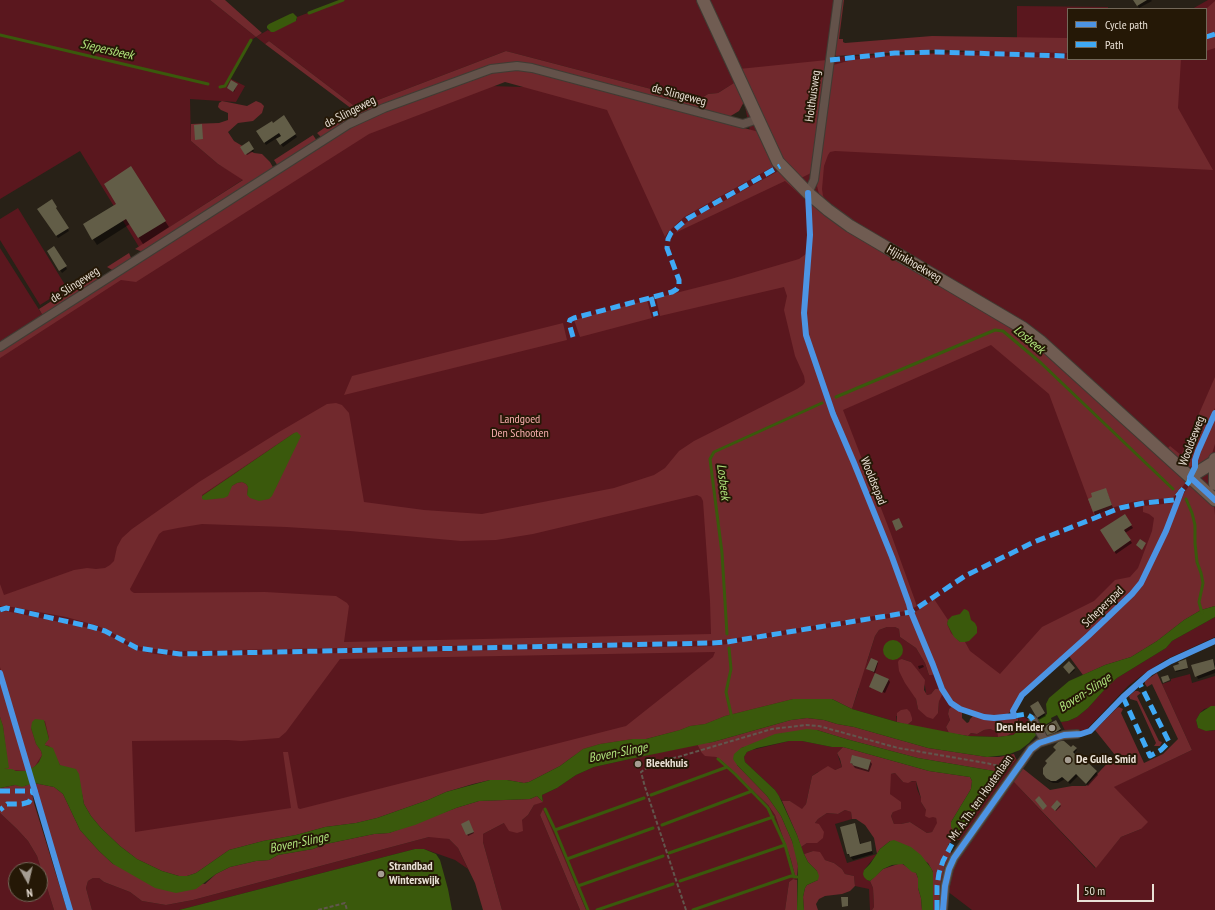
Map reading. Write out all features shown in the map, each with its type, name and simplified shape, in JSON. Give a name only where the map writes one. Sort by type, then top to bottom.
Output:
[{"type":"street","name":"Hijinkhoekweg","points":[[703,0],[780,166],[808,194],[850,226],[1029,332],[1215,500]]},
{"type":"street","name":"Holthuisweg","points":[[808,194],[814,180],[838,0]]},
{"type":"street","name":"de Slingeweg","points":[[0,347],[349,124],[384,108],[491,69],[517,66],[532,68],[743,124],[758,119]]},
{"type":"street","points":[[1190,477],[1215,460]]},
{"type":"street","points":[[1215,460],[1215,484]]},
{"type":"street","points":[[1033,720],[1045,741]]},
{"type":"street","name":"Mr. A.Th. ten Houtenlaan","points":[[943,910],[945,886],[949,869],[954,858],[1015,770],[1031,749],[1039,743],[1064,735],[1077,734]]},
{"type":"path","points":[[686,910],[644,787],[641,772],[657,761],[678,757],[772,729],[806,725],[819,726],[898,748],[986,763],[1015,770]]},
{"type":"path","points":[[318,910],[345,903],[347,910]]},
{"type":"green space","points":[[0,0],[210,0],[256,37],[251,40],[229,78],[245,86],[236,102],[190,99],[191,141],[218,164],[244,179],[139,247],[80,151],[0,199]]},
{"type":"green space","points":[[343,0],[700,0],[737,81],[718,93],[708,94],[697,101],[506,51],[357,108],[269,41],[265,44],[256,37],[268,30],[269,31],[297,20],[297,17]]},
{"type":"green space","name":"Landgoed Den Schooten","points":[[707,0],[835,0],[827,57],[1067,48],[1067,60],[1207,60],[1207,8],[1194,8],[1208,0],[1215,0],[1215,578],[1142,587],[1010,709],[993,722],[952,706],[949,709],[948,714],[950,720],[946,727],[949,733],[907,725],[912,721],[896,716],[897,722],[852,709],[859,688],[137,860],[81,774],[0,775],[0,356],[75,301],[454,85],[560,88],[752,141],[736,62]],"holes":[[[908,623],[932,675],[929,675],[925,663],[916,648],[900,637],[899,629],[895,627],[887,627],[879,630],[875,636],[867,662],[866,626]],[[902,659],[911,662],[925,686],[926,694],[931,694],[935,689],[939,701],[938,713],[918,709]]]},
{"type":"green space","points":[[1017,6],[1108,7],[1067,8],[1067,38],[1017,38]]},
{"type":"green space","points":[[18,208],[67,288],[40,305],[0,240],[0,219]]},
{"type":"green space","points":[[0,248],[43,316],[0,344]]},
{"type":"green space","points":[[1215,617],[1215,637],[1165,660],[1141,676],[1128,686],[1087,729],[1081,732],[1066,733],[1061,722],[1077,717],[1088,708],[1117,678],[1166,648],[1172,641]]},
{"type":"green space","points":[[1190,674],[1192,683],[1215,676],[1215,706],[1204,709],[1196,720],[1198,728],[1210,731],[1215,730],[1215,910],[972,910],[947,891],[956,859],[1012,780],[1095,868],[1121,837],[1141,829],[1113,787],[1192,750],[1162,684],[1171,681],[1171,679]]},
{"type":"green space","points":[[1024,717],[1031,721],[1013,735],[1007,736],[1013,732],[1019,721],[1018,718]]},
{"type":"green space","points":[[990,729],[997,732],[998,737],[968,736],[971,733],[977,734],[984,730]]},
{"type":"green space","points":[[789,741],[802,741],[832,747],[843,747],[837,753],[842,767],[835,770],[818,772],[812,776],[806,804],[802,810],[790,801],[782,801],[775,790],[745,762],[744,757],[747,752],[752,750]]},
{"type":"green space","points":[[697,744],[701,752],[716,757],[733,771],[768,805],[775,815],[795,876],[797,877],[797,880],[793,879],[789,882],[785,910],[586,910],[543,810],[540,815],[580,910],[502,910],[483,842],[483,834],[504,823],[522,820],[528,815],[534,805],[543,800],[542,795],[557,788],[576,775],[594,767]]},
{"type":"green space","points":[[1016,759],[1019,761],[961,840],[953,840],[963,829]]},
{"type":"green space","points":[[895,773],[903,782],[916,781],[921,802],[926,810],[936,818],[938,823],[932,832],[927,833],[910,822],[894,824],[891,816],[893,812],[892,797],[890,794],[890,778],[891,774]]},
{"type":"green space","points":[[845,810],[851,812],[852,819],[835,824],[847,863],[877,854],[864,870],[867,880],[870,881],[873,888],[874,907],[872,910],[870,910],[869,889],[855,886],[854,876],[845,874],[842,869],[834,863],[825,860],[813,851],[804,854],[801,847],[807,843],[817,843],[815,823],[818,819],[827,813],[838,814]]},
{"type":"green space","points":[[0,813],[28,841],[39,862],[8,862],[8,902],[48,902],[48,891],[54,910],[0,910]]},
{"type":"green space","points":[[429,837],[449,839],[458,848],[468,869],[455,860],[424,849],[415,849],[179,910],[92,910],[86,888],[88,881],[93,878],[99,878],[104,882],[130,892],[142,901],[166,905],[193,900]]},
{"type":"shaded area","points":[[210,0],[225,0],[262,33],[256,37]]},
{"type":"shaded area","points":[[841,0],[844,0],[839,39],[843,39],[843,42],[845,43],[932,36],[1067,38],[1067,53],[934,50],[836,56],[834,54]]},
{"type":"shaded area","points":[[1215,1],[1215,48],[1207,51],[1207,8]]},
{"type":"shaded area","points":[[269,41],[357,108],[506,51],[697,101],[708,94],[718,93],[737,81],[745,100],[739,111],[729,117],[530,65],[491,66],[322,138],[317,133],[352,109],[265,44]]},
{"type":"shaded area","points":[[934,54],[1067,58],[1067,60],[1181,60],[1178,108],[1213,170],[835,151],[830,152],[824,166],[822,189],[823,196],[828,203],[820,198],[817,186],[833,65],[852,60],[896,55]]},
{"type":"shaded area","points":[[827,60],[811,173],[803,177],[798,177],[788,169],[739,69]]},
{"type":"shaded area","points":[[502,69],[531,70],[759,132],[776,165],[684,217],[668,232],[665,237],[607,110],[505,82],[369,134],[136,282],[121,280],[0,358],[0,350],[351,126],[385,110]]},
{"type":"shaded area","points":[[222,101],[247,106],[256,101],[264,106],[262,113],[253,121],[238,123],[228,132],[234,141],[254,153],[262,154],[270,162],[274,169],[143,252],[135,249],[243,180],[218,164],[191,141],[191,124],[219,123],[228,120],[228,113],[218,107],[219,103]]},
{"type":"shaded area","points":[[313,135],[317,141],[278,166],[274,160]]},
{"type":"shaded area","points":[[780,170],[806,196],[809,237],[803,313],[805,335],[831,413],[909,606],[906,611],[731,639],[706,641],[183,651],[135,646],[95,625],[66,617],[0,606],[0,584],[4,595],[74,570],[105,568],[110,565],[114,561],[117,547],[122,538],[132,529],[199,482],[327,404],[336,403],[342,405],[349,413],[364,502],[424,510],[482,514],[614,488],[654,475],[665,468],[679,451],[694,441],[797,389],[805,382],[804,376],[795,356],[784,310],[787,296],[784,287],[660,316],[656,298],[731,279],[799,259],[806,254],[808,231],[805,199],[785,181],[675,233],[688,221]],"holes":[[[294,433],[247,495],[248,487],[242,482],[202,498],[202,495]],[[697,495],[701,497],[703,501],[711,634],[344,642],[349,606],[336,596],[265,592],[134,593],[130,589],[159,534],[163,531],[202,524],[350,531],[461,541],[496,540],[533,534]]]},
{"type":"shaded area","points":[[810,199],[1021,331],[1188,480],[1175,496],[1171,498],[1132,502],[1094,515],[1049,394],[991,345],[843,410],[917,606],[912,609],[814,356],[807,334],[805,313],[811,242]]},
{"type":"shaded area","points":[[129,253],[132,260],[114,271],[107,267]]},
{"type":"shaded area","points":[[97,272],[99,281],[43,316],[39,309]]},
{"type":"shaded area","points":[[647,300],[652,318],[580,337],[574,320]]},
{"type":"shaded area","points":[[563,323],[567,340],[344,395],[352,376]]},
{"type":"shaded area","points":[[1215,377],[1215,408],[1196,450],[1194,466],[1189,467],[1183,465],[1166,450],[1170,446],[1181,455]]},
{"type":"shaded area","points":[[1215,416],[1215,444],[1212,454],[1209,458],[1197,466],[1199,453]]},
{"type":"shaded area","points":[[1191,483],[1214,506],[1215,606],[1201,610],[1184,620],[1157,641],[1131,657],[1105,665],[1083,675],[1069,656],[1132,596],[1142,584],[1161,546],[1184,493]]},
{"type":"shaded area","points":[[1175,504],[1161,540],[1139,582],[1133,590],[1087,635],[1021,693],[1010,712],[1006,715],[1000,716],[980,714],[961,707],[950,699],[944,690],[914,613],[934,599],[948,620],[947,624],[951,633],[960,642],[965,642],[970,651],[1000,674],[1042,627],[1094,601],[1115,580],[1130,577],[1138,568],[1152,531],[1154,518],[1143,512],[1143,506]]},
{"type":"shaded area","points":[[6,611],[94,629],[137,650],[155,654],[183,656],[714,646],[908,615],[911,616],[935,673],[929,675],[925,663],[916,648],[900,637],[899,629],[895,627],[887,627],[879,630],[875,636],[852,709],[832,699],[793,699],[725,716],[705,724],[690,726],[646,739],[633,739],[600,744],[583,749],[560,766],[529,782],[524,783],[507,780],[490,780],[473,784],[446,792],[377,818],[356,823],[325,827],[229,850],[196,873],[187,876],[179,876],[162,871],[137,859],[120,846],[101,828],[91,816],[84,804],[82,794],[60,765],[49,746],[45,745],[49,738],[45,721],[31,728],[36,744],[42,755],[35,766],[30,770],[0,667],[0,612]],"holes":[[[715,652],[713,657],[626,726],[300,809],[298,808],[288,752],[283,752],[291,808],[135,832],[132,741],[241,741],[279,738],[286,732],[340,659]]]},
{"type":"shaded area","points":[[902,659],[911,662],[925,680],[924,690],[927,695],[931,694],[935,689],[940,689],[942,695],[939,701],[938,713],[933,719],[927,717],[918,709],[916,699],[899,671],[898,662]]},
{"type":"shaded area","points":[[1157,673],[1192,750],[1114,787],[1148,822],[1141,829],[1121,837],[1096,868],[1012,780],[1021,767],[1050,790],[1072,786],[1086,786],[1115,755],[1095,730],[1119,707],[1123,709],[1121,713],[1144,763],[1163,754],[1178,739],[1152,684],[1147,687],[1145,684],[1145,681]]},
{"type":"shaded area","points":[[0,678],[27,771],[0,769],[8,768],[3,726],[0,717]]},
{"type":"shaded area","points":[[1135,691],[1141,693],[1137,696],[1159,741],[1162,742],[1160,746],[1154,746],[1156,743],[1137,701],[1130,699],[1129,696]]},
{"type":"shaded area","points":[[952,706],[962,712],[962,718],[967,723],[973,716],[999,720],[1018,718],[1018,724],[1013,732],[1007,736],[998,737],[997,732],[990,729],[984,730],[977,734],[971,733],[968,736],[949,733],[946,727],[950,720],[948,714],[949,709]]},
{"type":"shaded area","points":[[907,709],[910,712],[912,721],[907,725],[897,722],[897,713],[901,710]]},
{"type":"shaded area","points":[[807,718],[824,720],[854,727],[928,748],[987,757],[999,757],[1014,754],[1016,759],[998,782],[998,776],[994,771],[918,758],[817,730],[741,748],[737,765],[767,796],[781,816],[796,853],[798,866],[797,877],[795,876],[775,815],[768,805],[722,761],[716,757],[705,756],[697,744],[713,742],[791,720]]},
{"type":"shaded area","points":[[843,747],[929,771],[970,777],[972,781],[971,789],[951,822],[955,832],[959,832],[948,845],[952,854],[947,868],[941,910],[933,910],[933,872],[928,863],[890,841],[880,849],[877,854],[874,838],[865,825],[856,819],[852,819],[851,812],[845,810],[838,814],[827,813],[818,819],[815,823],[819,824],[824,832],[823,838],[817,843],[807,843],[801,847],[782,801],[790,801],[802,809],[806,804],[812,776],[828,766],[835,770],[842,767],[837,753]],"holes":[[[895,773],[903,782],[908,783],[916,781],[921,802],[926,810],[925,816],[929,818],[936,818],[937,823],[932,832],[927,833],[910,822],[894,824],[891,816],[893,812],[901,809],[901,802],[890,794],[891,774]]]},
{"type":"shaded area","points":[[30,783],[34,803],[67,910],[54,910],[48,891],[48,862],[39,862],[28,841],[0,813],[0,788],[15,785],[25,786]]},
{"type":"shaded area","points":[[34,783],[54,787],[63,794],[80,830],[113,864],[205,884],[216,874],[230,867],[256,861],[269,860],[278,855],[313,849],[326,844],[374,834],[389,833],[479,801],[530,799],[537,796],[543,802],[534,805],[528,815],[522,820],[523,831],[517,833],[509,831],[504,823],[483,834],[483,842],[502,910],[483,910],[475,883],[458,848],[449,839],[429,837],[193,900],[166,905],[142,901],[130,892],[104,882],[99,878],[93,878],[88,881],[86,888],[92,910],[72,910]]},
{"type":"shaded area","points":[[543,809],[586,910],[580,910],[540,815]]},
{"type":"shaded area","points":[[813,851],[820,852],[825,860],[834,863],[842,869],[845,874],[854,876],[855,886],[850,891],[842,894],[825,896],[819,899],[816,904],[818,910],[804,910],[803,897],[805,888],[807,885],[818,880],[817,871],[808,862],[804,854]]},
{"type":"shaded area","points":[[901,863],[916,873],[922,910],[872,910],[874,907],[873,888],[870,881],[883,869]]},
{"type":"shaded area","points":[[793,879],[797,880],[797,910],[785,910],[789,882]]},
{"type":"water","points":[[293,13],[297,17],[296,21],[274,32],[271,32],[267,28],[269,24]]},
{"type":"water","points":[[297,432],[301,436],[272,496],[269,499],[259,501],[250,498],[247,495],[248,487],[242,482],[232,486],[228,496],[224,498],[202,499],[202,496]]},
{"type":"water","name":"Boven-Slinge","points":[[1215,606],[1215,617],[1172,641],[1166,648],[1117,678],[1088,708],[1077,717],[1061,722],[1057,715],[1051,718],[1052,721],[1041,727],[1037,720],[1047,714],[1046,704],[1049,698],[1069,681],[1105,665],[1131,657],[1157,641],[1184,620],[1201,610]]},
{"type":"water","points":[[964,609],[969,612],[971,620],[975,623],[977,633],[969,641],[960,642],[954,637],[947,624],[948,620],[952,616],[960,614]]},
{"type":"water","points":[[893,640],[900,643],[903,650],[900,657],[893,660],[886,657],[883,650],[886,643]]},
{"type":"water","name":"Boven-Slinge","points":[[793,699],[832,699],[852,709],[897,722],[968,736],[998,737],[1013,735],[1031,721],[1038,733],[1020,750],[1007,755],[987,757],[928,748],[824,720],[807,718],[791,720],[713,742],[594,767],[576,775],[557,788],[542,795],[543,802],[537,796],[530,799],[479,801],[389,833],[374,834],[326,844],[313,849],[278,855],[269,860],[256,861],[230,867],[216,874],[196,889],[176,893],[155,888],[113,864],[80,830],[63,794],[54,787],[34,783],[22,787],[15,785],[0,788],[0,717],[3,726],[9,768],[4,769],[12,769],[16,771],[27,771],[39,762],[42,755],[36,744],[31,728],[32,722],[35,719],[44,720],[49,739],[45,745],[53,748],[60,765],[76,769],[79,774],[84,804],[91,816],[101,828],[120,846],[137,859],[162,871],[179,876],[187,876],[196,873],[229,850],[325,827],[356,823],[377,818],[446,792],[490,780],[507,780],[524,783],[529,782],[560,766],[583,749],[600,744],[633,739],[646,739],[690,726],[705,724],[725,716]]},
{"type":"water","points":[[1211,706],[1215,706],[1215,730],[1206,731],[1198,728],[1196,720],[1200,713]]},
{"type":"water","points":[[807,729],[817,730],[918,758],[994,771],[998,776],[998,782],[963,829],[959,832],[955,832],[951,827],[951,822],[971,789],[972,781],[970,777],[929,771],[843,747],[832,747],[802,741],[789,741],[757,748],[747,752],[744,757],[745,762],[775,790],[779,796],[808,862],[817,871],[819,876],[818,880],[807,885],[805,888],[803,897],[804,910],[797,910],[798,866],[792,841],[781,816],[767,796],[733,759],[734,754],[741,748],[775,734]]},
{"type":"water","points":[[894,840],[911,847],[921,855],[931,868],[933,872],[933,910],[922,910],[916,873],[912,872],[903,864],[892,865],[883,869],[870,881],[864,877],[864,870],[880,849],[890,841]]},
{"type":"water","name":"Strandbad Winterswijk","points":[[415,849],[424,849],[436,854],[440,860],[452,910],[179,910]]},
{"type":"building","points":[[1133,0],[1147,0],[1137,6]]},
{"type":"building","points":[[231,80],[238,84],[233,92],[227,88]]},
{"type":"building","points":[[284,115],[296,134],[280,145],[276,139],[281,136],[279,133],[264,143],[256,131],[272,121],[273,123]]},
{"type":"building","points":[[202,124],[203,139],[195,140],[194,125]]},
{"type":"building","points":[[249,141],[254,149],[245,155],[240,147]]},
{"type":"building","points":[[131,166],[166,221],[138,238],[126,219],[92,240],[83,224],[116,204],[104,184]]},
{"type":"building","points":[[52,199],[69,228],[56,236],[37,209]]},
{"type":"building","points":[[54,246],[67,266],[59,271],[47,251]]},
{"type":"building","points":[[1106,488],[1112,505],[1093,512],[1088,499],[1092,497],[1091,493]]},
{"type":"building","points":[[1125,514],[1132,525],[1124,530],[1131,540],[1114,552],[1100,530]]},
{"type":"building","points":[[899,518],[903,527],[896,531],[892,521]]},
{"type":"building","points":[[1140,539],[1146,543],[1142,550],[1136,545]]},
{"type":"building","points":[[871,658],[878,661],[874,672],[866,669]]},
{"type":"building","points":[[1186,659],[1188,668],[1175,671],[1173,666]]},
{"type":"building","points":[[1213,659],[1215,669],[1195,677],[1191,665]]},
{"type":"building","points":[[1069,661],[1075,668],[1069,674],[1063,667]]},
{"type":"building","points":[[875,673],[889,679],[882,693],[869,687]]},
{"type":"building","points":[[1168,675],[1170,680],[1163,683],[1161,677]]},
{"type":"building","points":[[1038,701],[1045,713],[1037,718],[1030,706]]},
{"type":"building","name":"Den Helder","points":[[1056,720],[1061,729],[1048,737],[1042,728]]},
{"type":"building","points":[[1059,741],[1064,741],[1071,747],[1073,745],[1077,748],[1073,752],[1080,759],[1082,757],[1097,771],[1086,784],[1076,774],[1068,782],[1062,777],[1056,781],[1051,781],[1043,774],[1043,768],[1047,763],[1045,761],[1056,750],[1053,747]]},
{"type":"building","points":[[852,755],[871,760],[868,770],[852,765],[853,764],[850,763]]},
{"type":"building","points":[[1039,796],[1047,806],[1043,810],[1035,800]]},
{"type":"building","points":[[1057,800],[1061,804],[1055,811],[1051,807]]},
{"type":"building","points":[[469,820],[474,832],[466,835],[461,824]]},
{"type":"building","points":[[855,823],[860,844],[871,841],[872,851],[850,857],[849,854],[847,854],[840,827]]},
{"type":"building","points":[[841,897],[848,897],[848,906],[842,907]]},
{"type":"waterway","name":"Siepersbeek","points":[[309,13],[343,0]]},
{"type":"waterway","name":"Siepersbeek","points":[[0,35],[208,84]]},
{"type":"waterway","name":"Siepersbeek","points":[[220,87],[225,86],[251,40]]},
{"type":"waterway","name":"Losbeek","points":[[836,397],[995,330],[1003,331],[1041,363],[1173,489]]},
{"type":"waterway","name":"Losbeek","points":[[727,634],[722,553],[710,459],[714,452],[822,403]]},
{"type":"waterway","name":"Losbeek","points":[[1186,499],[1195,525],[1197,562],[1203,583],[1199,602],[1202,613]]},
{"type":"waterway","name":"Losbeek","points":[[729,648],[731,669],[726,692],[732,718]]},
{"type":"waterway","points":[[718,759],[768,808],[785,845],[794,877]]},
{"type":"waterway","points":[[651,795],[727,767]]},
{"type":"waterway","points":[[662,825],[752,791]]},
{"type":"waterway","points":[[555,830],[644,798]]},
{"type":"waterway","points":[[545,809],[588,910]]},
{"type":"waterway","points":[[669,853],[773,817]]},
{"type":"waterway","points":[[567,859],[653,828]]},
{"type":"waterway","points":[[680,881],[785,845]]},
{"type":"waterway","points":[[578,886],[663,856]]},
{"type":"waterway","points":[[693,910],[791,876],[797,877]]},
{"type":"waterway","points":[[597,910],[673,884]]},
{"type":"marked path","points":[[1207,37],[1215,34]]},
{"type":"marked path","points":[[830,60],[895,53],[935,52],[1067,56]]},
{"type":"marked path","points":[[573,337],[569,323],[570,320],[574,318],[672,292],[677,289],[679,280],[667,248],[668,239],[671,233],[687,219],[780,166]]},
{"type":"marked path","points":[[651,297],[656,316]]},
{"type":"marked path","points":[[0,610],[6,608],[92,627],[105,631],[137,648],[180,654],[727,642],[911,612],[965,576],[1034,542],[1120,508],[1144,503],[1174,500],[1189,482],[1190,477]]},
{"type":"marked path","points":[[1123,697],[1150,756],[1161,750],[1169,742],[1139,682]]},
{"type":"marked path","points":[[1014,716],[1026,714],[1033,720]]},
{"type":"marked path","points":[[0,791],[35,791],[29,802],[22,804],[7,804],[0,810]]},
{"type":"marked path","points":[[937,910],[937,886],[939,873],[943,861],[952,844]]},
{"type":"cycle path","name":"Wooldsepad","points":[[808,193],[810,235],[804,313],[806,335],[833,414],[892,557],[911,612],[942,689],[951,703],[960,709],[984,717],[994,718],[1014,716],[1013,711],[1022,695],[1088,636],[1132,594],[1141,583],[1166,531],[1181,492]]},
{"type":"cycle path","name":"Wooldseweg","points":[[1215,413],[1198,451],[1195,460],[1195,467],[1190,477],[1215,500]]},
{"type":"cycle path","points":[[943,910],[945,886],[949,869],[954,858],[1031,749],[1039,743],[1064,735],[1081,734],[1090,731],[1123,697],[1150,673],[1171,661],[1215,641]]},
{"type":"cycle path","points":[[0,673],[70,910]]},
{"type":"place","name":"Den Helder","points":[[1052,728]]},
{"type":"place","name":"De Gulle Smid","points":[[1068,760]]},
{"type":"place","name":"Bleekhuis","points":[[638,764]]},
{"type":"place","name":"Strandbad Winterswijk","points":[[381,874]]}]
